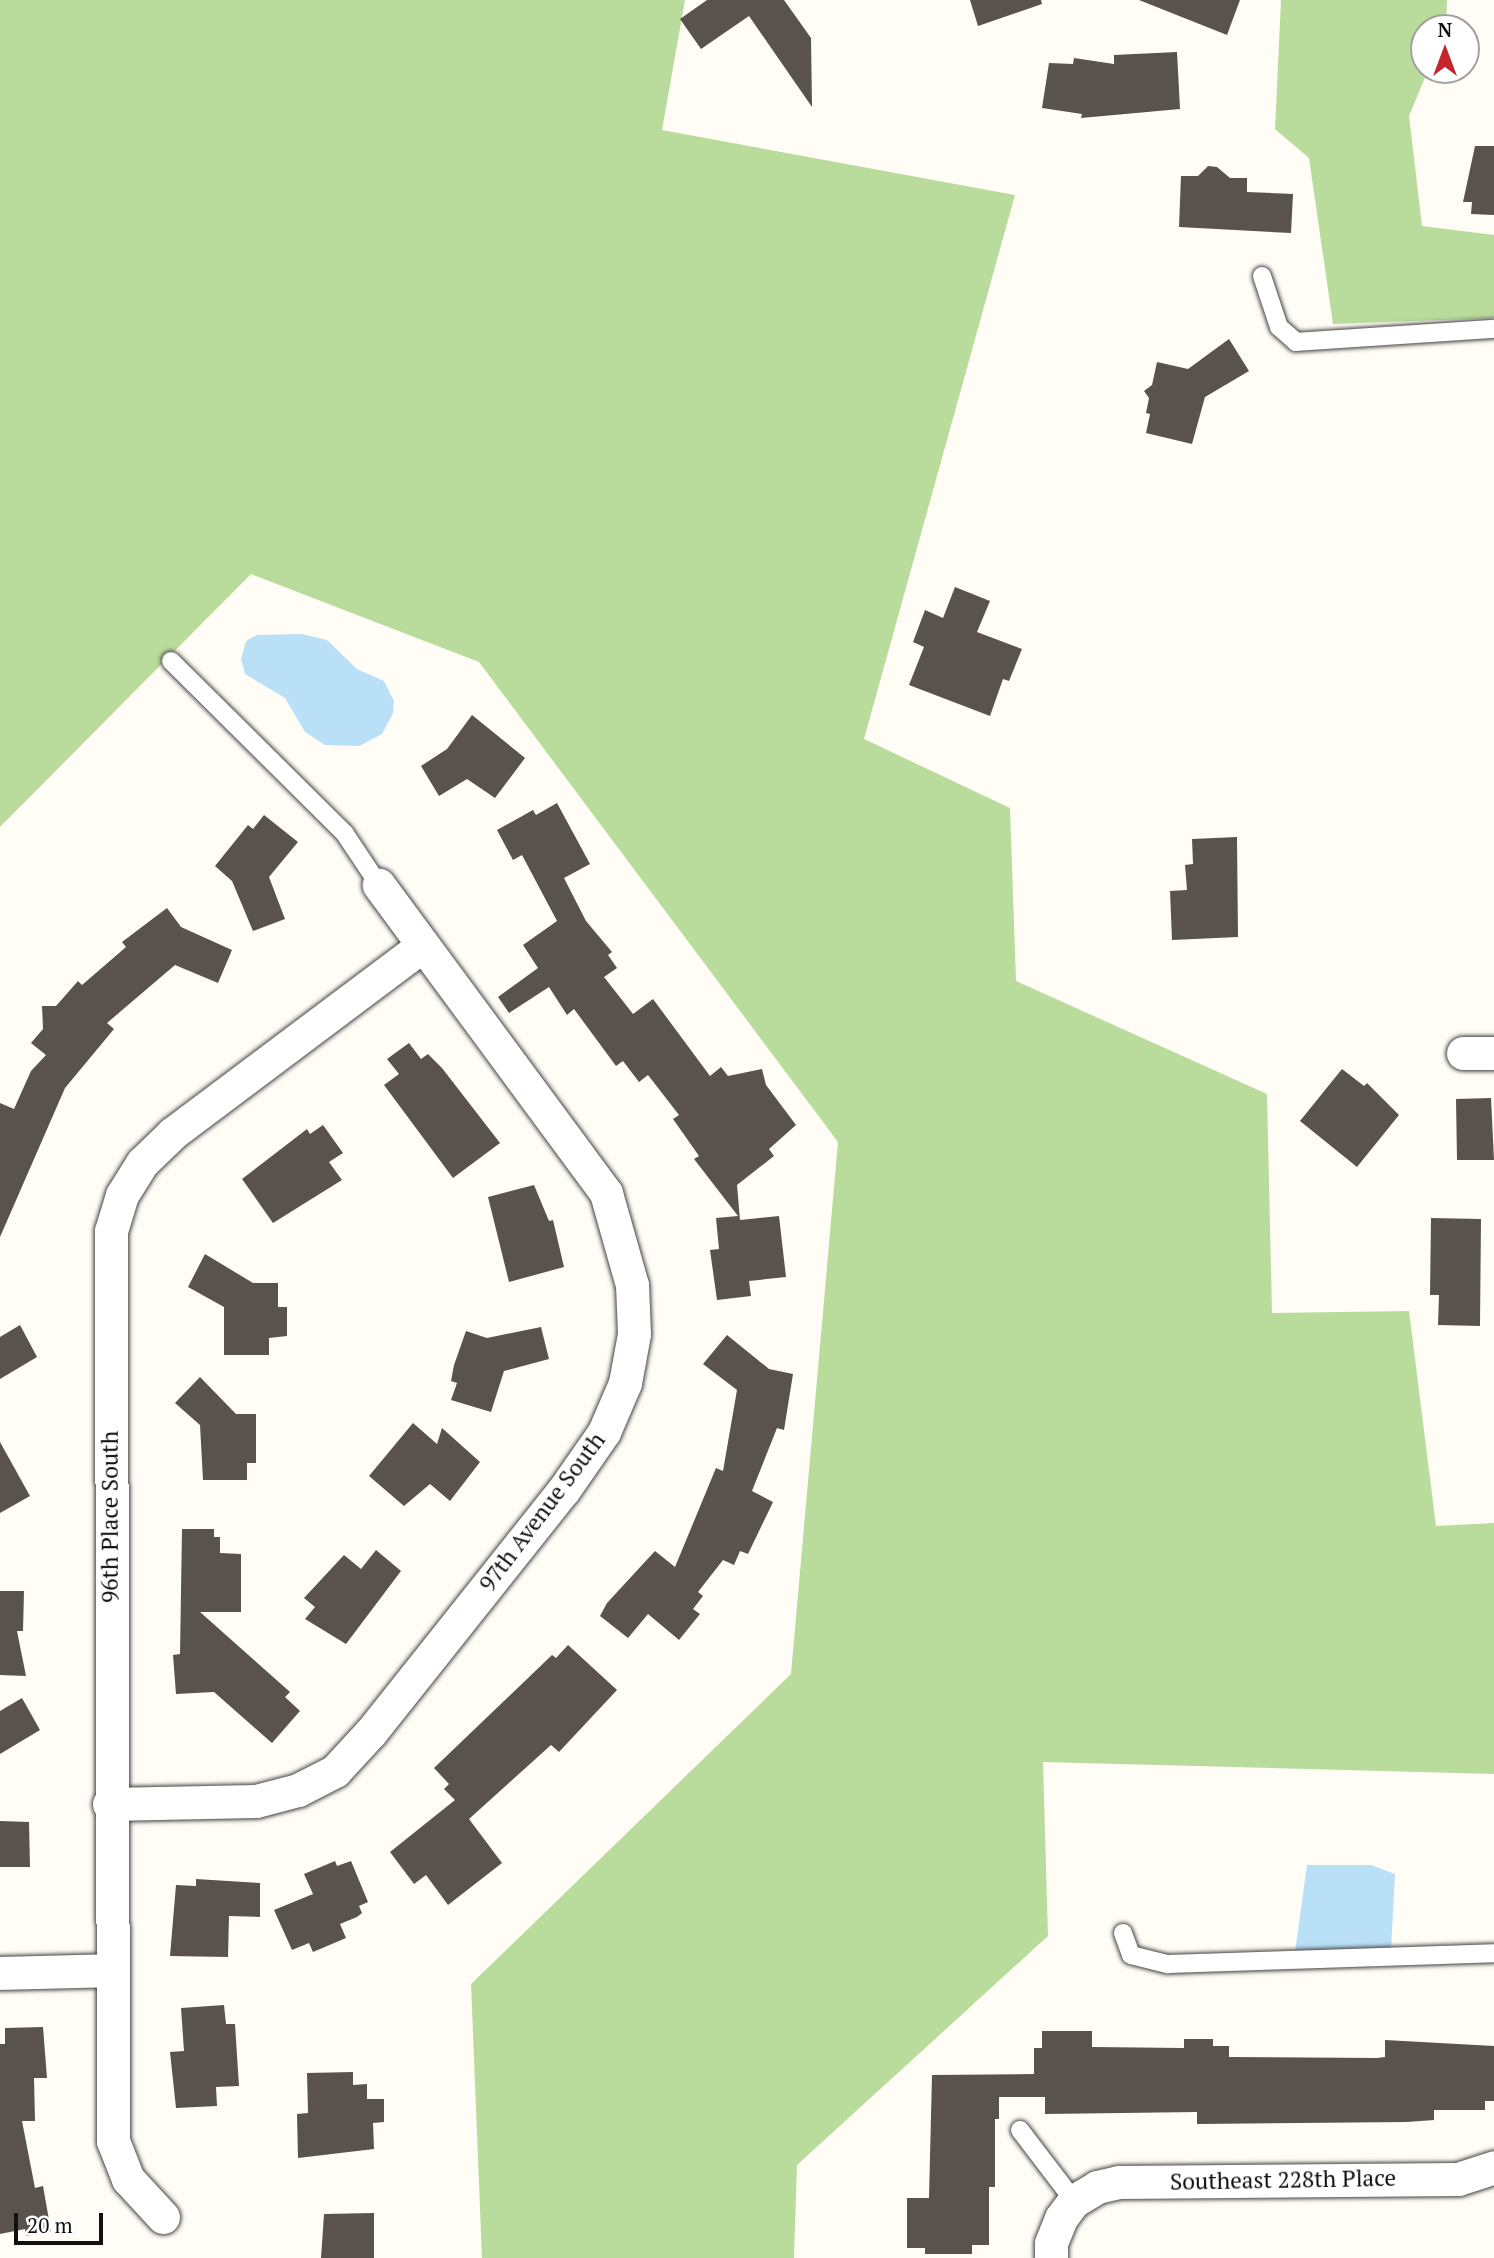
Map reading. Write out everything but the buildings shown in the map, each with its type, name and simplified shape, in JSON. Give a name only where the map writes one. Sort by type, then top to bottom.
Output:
[{"type":"street","name":"97th Avenue South","points":[[109,1804],[256,1801],[298,1790],[335,1771],[371,1732],[563,1491],[604,1432],[625,1383],[634,1334],[632,1285],[606,1193],[379,885]]},
{"type":"street","name":"96th Place South","points":[[163,2217],[128,2179],[113,2141],[109,1804],[111,1231],[122,1195],[142,1163],[173,1133],[422,946]]},
{"type":"street","points":[[0,1973],[111,1970]]},
{"type":"street","name":"Southeast 228th Place","points":[[1074,2201],[1097,2187],[1119,2182],[1458,2179],[1494,2168]]},
{"type":"street","points":[[1051,2258],[1051,2243],[1061,2218],[1074,2201]]},
{"type":"lane","points":[[1262,276],[1279,327],[1296,342],[1494,329]]},
{"type":"lane","points":[[171,662],[345,834],[379,885]]},
{"type":"lane","points":[[1123,1933],[1131,1955],[1168,1964],[1494,1953]]},
{"type":"lane","points":[[1020,2130],[1074,2201]]},
{"type":"green space","points":[[0,0],[685,0],[662,130],[1015,195],[864,739],[1010,808],[1016,981],[1267,1094],[1272,1313],[1409,1311],[1436,1526],[1494,1523],[1494,1774],[1043,1762],[1048,1936],[797,2165],[794,2258],[482,2258],[471,1984],[791,1674],[838,1142],[479,662],[251,574],[0,827]]},
{"type":"green space","points":[[1281,0],[1447,0],[1446,14],[1410,14],[1410,84],[1422,84],[1409,116],[1422,226],[1494,235],[1494,318],[1333,324],[1309,158],[1275,129]]},
{"type":"water","points":[[302,634],[327,640],[357,669],[384,681],[394,701],[393,713],[382,734],[359,746],[325,745],[305,732],[285,698],[245,674],[241,659],[246,641],[257,635]]},
{"type":"water","points":[[1307,1865],[1371,1865],[1395,1874],[1391,1950],[1295,1952]]}]
